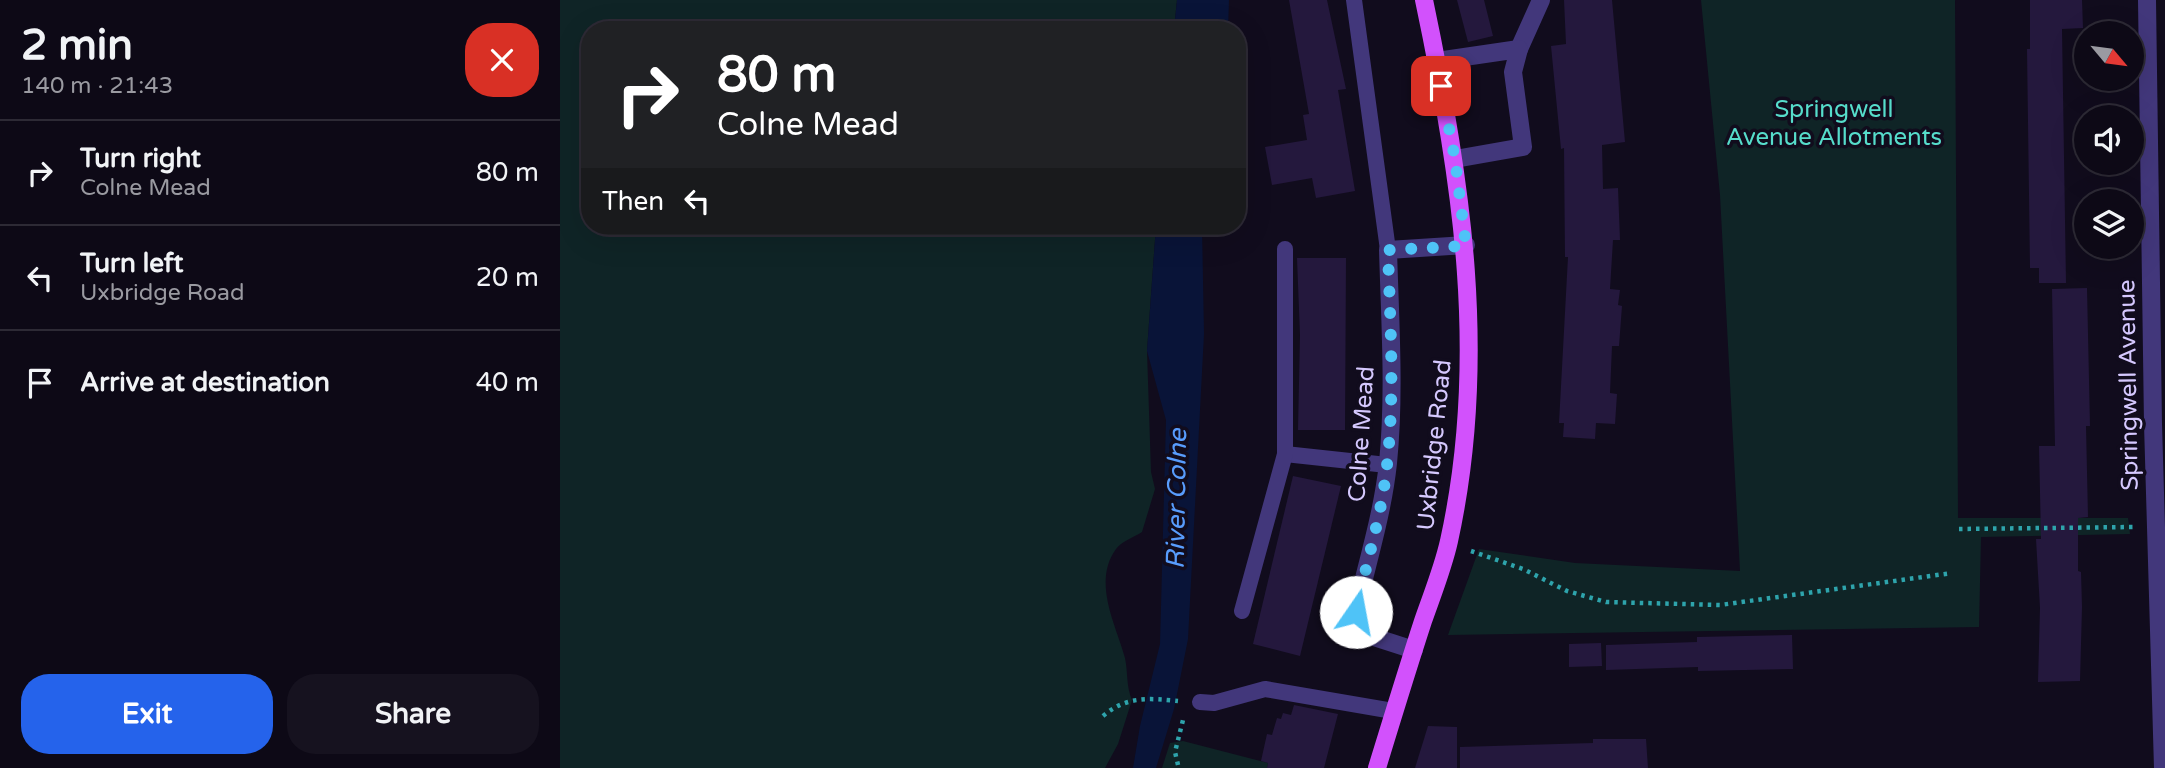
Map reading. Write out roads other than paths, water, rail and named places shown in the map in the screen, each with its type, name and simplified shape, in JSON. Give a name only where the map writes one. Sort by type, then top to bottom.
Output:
[{"type":"main road","name":"Uxbridge Road","points":[[1377,768],[1448,543],[1459,489],[1467,416],[1469,357],[1466,246],[1455,159],[1424,0]]},
{"type":"street","points":[[1455,159],[1523,148],[1513,72],[1519,49],[1541,0]]},
{"type":"street","name":"Springwell Avenue","points":[[2147,0],[2157,125],[2159,423],[2156,527],[2163,768]]},
{"type":"street","points":[[1437,61],[1519,49]]},
{"type":"street","points":[[1388,250],[1466,246]]},
{"type":"street","name":"Colne Mead","points":[[1388,250],[1392,404],[1387,465],[1381,508],[1352,630],[1414,650]]},
{"type":"lane","points":[[1354,0],[1388,250]]},
{"type":"lane","points":[[1242,611],[1285,454],[1285,249]]},
{"type":"lane","points":[[1285,454],[1387,465]]},
{"type":"lane","points":[[1200,702],[1214,703],[1265,689],[1393,712]]},
{"type":"water","points":[[1177,0],[1229,0],[1228,21],[1175,21]]},
{"type":"water","name":"River Colne","points":[[1155,235],[1202,235],[1204,334],[1188,639],[1174,709],[1156,768],[1133,768],[1160,644],[1166,420],[1147,351]]},
{"type":"park label","name":"Springwell Avenue Allotments","points":[[1834,123]]}]
